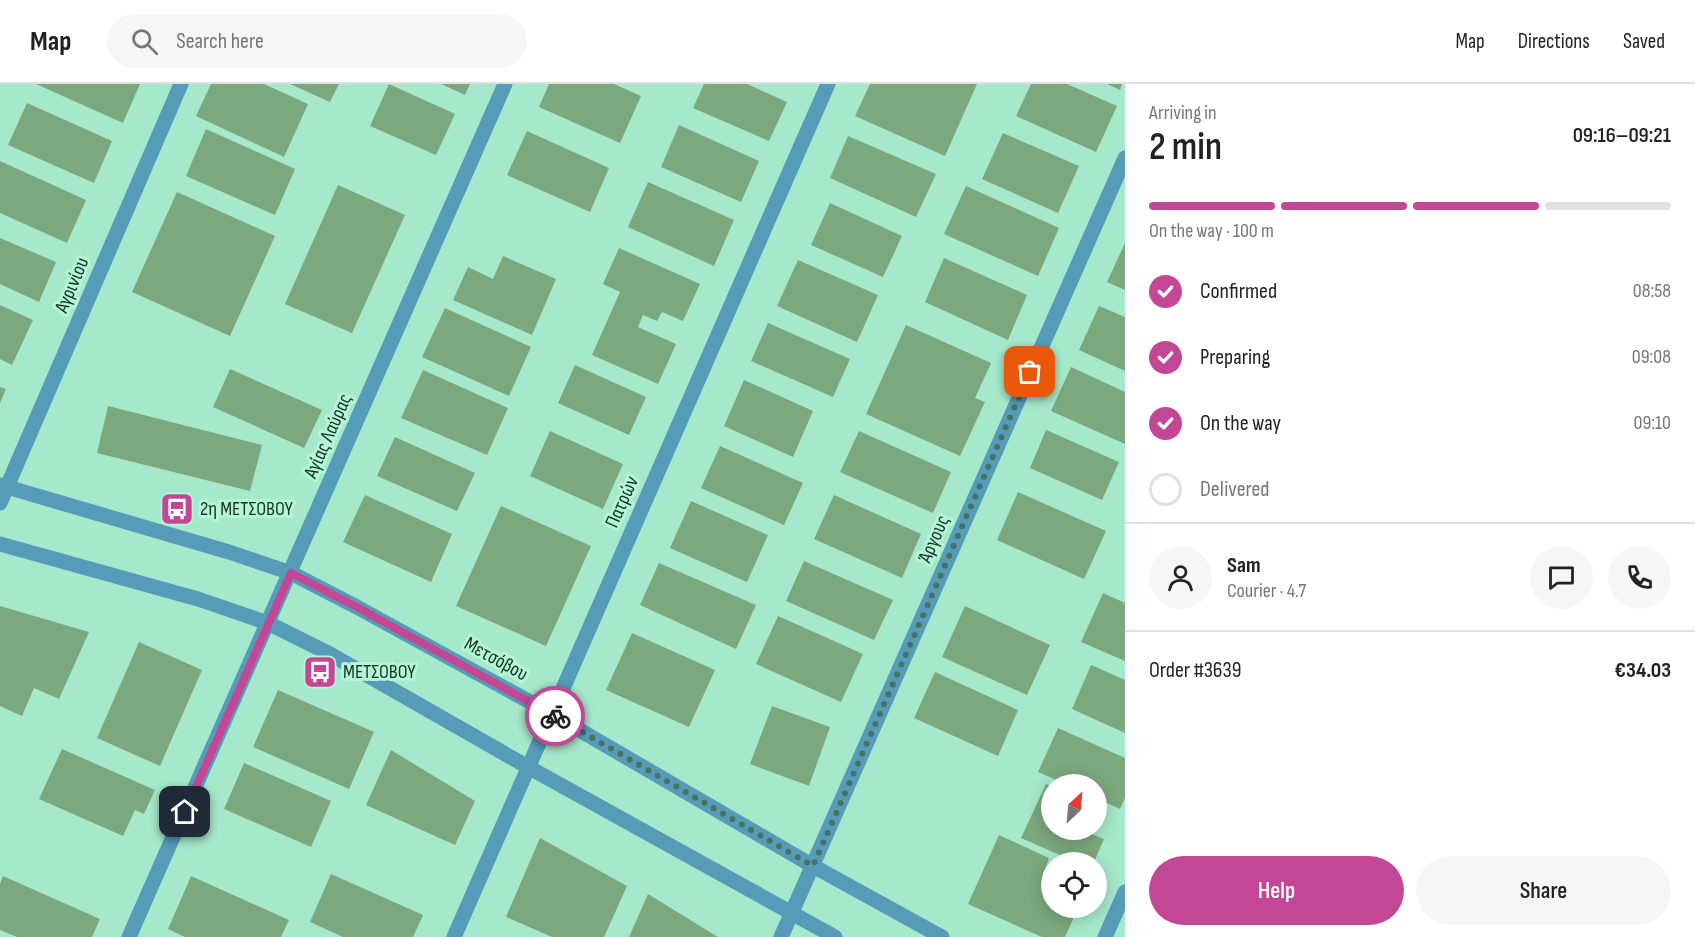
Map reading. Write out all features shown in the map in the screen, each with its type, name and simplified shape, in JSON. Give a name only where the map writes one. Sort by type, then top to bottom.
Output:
[{"type":"street","name":"Αγρινίου","points":[[0,503],[4,486],[181,84]]},
{"type":"street","name":"Αγίας Λαύρας","points":[[129,937],[505,84]]},
{"type":"street","name":"Πατρών","points":[[454,937],[828,84]]},
{"type":"street","name":"Άργους","points":[[781,937],[1125,158]]},
{"type":"street","name":"Μετσόβου","points":[[4,486],[229,552],[291,573],[552,714],[813,866],[942,937]]},
{"type":"street","points":[[0,544],[198,599],[268,623],[330,654],[835,937]]},
{"type":"street","points":[[1106,937],[1125,892]]},
{"type":"building","points":[[36,84],[140,84],[123,123]]},
{"type":"building","points":[[211,84],[264,84],[308,104],[284,157],[196,116]]},
{"type":"building","points":[[290,84],[339,84],[330,102]]},
{"type":"building","points":[[389,84],[455,114],[436,155],[370,126]]},
{"type":"building","points":[[441,84],[470,84],[465,95]]},
{"type":"building","points":[[549,84],[614,84],[641,96],[620,143],[539,107]]},
{"type":"building","points":[[704,84],[747,84],[787,102],[769,141],[693,108]]},
{"type":"building","points":[[870,84],[977,84],[945,156],[855,116]]},
{"type":"building","points":[[1031,84],[1067,84],[1117,106],[1096,152],[1016,116]]},
{"type":"building","points":[[1107,84],[1122,84],[1120,90]]},
{"type":"building","points":[[27,103],[112,141],[94,183],[8,145]]},
{"type":"building","points":[[679,125],[759,161],[741,202],[661,167]]},
{"type":"building","points":[[206,129],[295,169],[275,215],[186,176]]},
{"type":"building","points":[[527,131],[609,168],[590,212],[507,175]]},
{"type":"building","points":[[1003,133],[1079,166],[1058,213],[982,179]]},
{"type":"building","points":[[848,136],[936,174],[916,217],[830,178]]},
{"type":"building","points":[[0,161],[86,200],[67,243],[0,213]]},
{"type":"building","points":[[648,182],[734,220],[714,266],[628,227]]},
{"type":"building","points":[[338,185],[405,215],[352,333],[285,304]]},
{"type":"building","points":[[966,186],[1059,228],[1038,276],[944,234]]},
{"type":"building","points":[[177,192],[275,236],[230,336],[132,292]]},
{"type":"building","points":[[830,203],[902,236],[883,277],[811,245]]},
{"type":"building","points":[[0,238],[56,262],[39,302],[0,284]]},
{"type":"building","points":[[1125,243],[1125,290],[1107,282]]},
{"type":"building","points":[[619,248],[700,284],[683,321],[662,312],[657,321],[643,315],[638,327],[676,344],[658,384],[592,355],[620,292],[603,284]]},
{"type":"building","points":[[503,256],[556,279],[532,335],[453,300],[468,267],[493,279]]},
{"type":"building","points":[[944,258],[1027,295],[1008,340],[925,302]]},
{"type":"building","points":[[798,260],[878,295],[857,342],[777,306]]},
{"type":"building","points":[[0,305],[33,320],[12,365],[0,359]]},
{"type":"building","points":[[1099,306],[1125,317],[1125,371],[1079,350]]},
{"type":"building","points":[[445,308],[531,347],[509,396],[422,357]]},
{"type":"building","points":[[768,323],[850,359],[833,397],[751,361]]},
{"type":"building","points":[[906,325],[991,363],[975,398],[985,402],[960,456],[866,414]]},
{"type":"building","points":[[575,365],[646,397],[629,435],[558,403]]},
{"type":"building","points":[[1071,367],[1125,392],[1125,444],[1051,411]]},
{"type":"building","points":[[230,369],[322,410],[304,448],[213,407]]},
{"type":"building","points":[[423,370],[508,408],[487,455],[401,418]]},
{"type":"building","points":[[744,380],[813,411],[793,457],[724,426]]},
{"type":"building","points":[[0,387],[6,389],[0,403]]},
{"type":"building","points":[[108,406],[262,445],[250,491],[97,453]]},
{"type":"building","points":[[1046,430],[1119,462],[1102,500],[1030,468]]},
{"type":"building","points":[[550,431],[623,464],[603,509],[530,476]]},
{"type":"building","points":[[859,431],[951,472],[933,513],[840,472]]},
{"type":"building","points":[[395,437],[475,473],[457,511],[377,476]]},
{"type":"building","points":[[720,446],[803,483],[784,525],[701,488]]},
{"type":"building","points":[[1018,492],[1106,531],[1084,579],[997,540]]},
{"type":"building","points":[[365,495],[452,534],[431,582],[343,542]]},
{"type":"building","points":[[834,495],[921,534],[902,578],[814,539]]},
{"type":"building","points":[[691,501],[768,535],[747,582],[670,548]]},
{"type":"building","points":[[501,506],[591,546],[546,646],[456,606]]},
{"type":"building","points":[[804,561],[893,600],[874,640],[786,601]]},
{"type":"building","points":[[659,563],[756,605],[736,649],[640,605]]},
{"type":"building","points":[[1103,593],[1125,603],[1125,661],[1081,642]]},
{"type":"building","points":[[0,606],[89,632],[59,699],[34,688],[22,716],[0,706]]},
{"type":"building","points":[[965,606],[1050,645],[1027,695],[942,657]]},
{"type":"building","points":[[778,616],[863,654],[841,702],[756,664]]},
{"type":"building","points":[[632,633],[715,670],[689,727],[606,690]]},
{"type":"building","points":[[139,642],[202,670],[160,766],[97,738]]},
{"type":"building","points":[[1091,665],[1125,680],[1125,733],[1072,709]]},
{"type":"building","points":[[935,672],[1018,710],[998,756],[914,718]]},
{"type":"building","points":[[278,690],[374,732],[349,789],[253,747]]},
{"type":"building","points":[[772,706],[830,727],[809,786],[750,764]]},
{"type":"building","points":[[1058,728],[1125,758],[1125,798],[1120,809],[1107,803],[1107,774],[1043,774],[1038,772]]},
{"type":"building","points":[[62,749],[155,790],[144,814],[135,810],[123,836],[39,799]]},
{"type":"building","points":[[391,750],[475,801],[455,845],[366,805]]},
{"type":"building","points":[[244,763],[331,801],[311,847],[224,809]]},
{"type":"building","points":[[1041,795],[1041,840],[1104,840],[1098,852],[1053,852],[1021,838]]},
{"type":"building","points":[[999,835],[1041,854],[1041,918],[1074,918],[1065,937],[1042,937],[968,904]]},
{"type":"building","points":[[540,838],[627,886],[604,937],[552,937],[506,917]]},
{"type":"building","points":[[331,874],[423,915],[413,937],[343,937],[310,922]]},
{"type":"building","points":[[3,876],[100,919],[92,937],[17,937],[0,930],[0,884]]},
{"type":"building","points":[[191,876],[289,920],[281,937],[185,937],[168,929]]},
{"type":"building","points":[[648,894],[718,937],[629,937]]},
{"type":"way so far","points":[[555,716],[813,866],[1030,372]]},
{"type":"place","name":"2η ΜΕΤΣΟΒΟΥ","points":[[177,509]]},
{"type":"place","name":"ΜΕΤΣΟΒΟΥ","points":[[320,672]]},
{"type":"route","points":[[185,812],[291,573],[555,716]]}]
